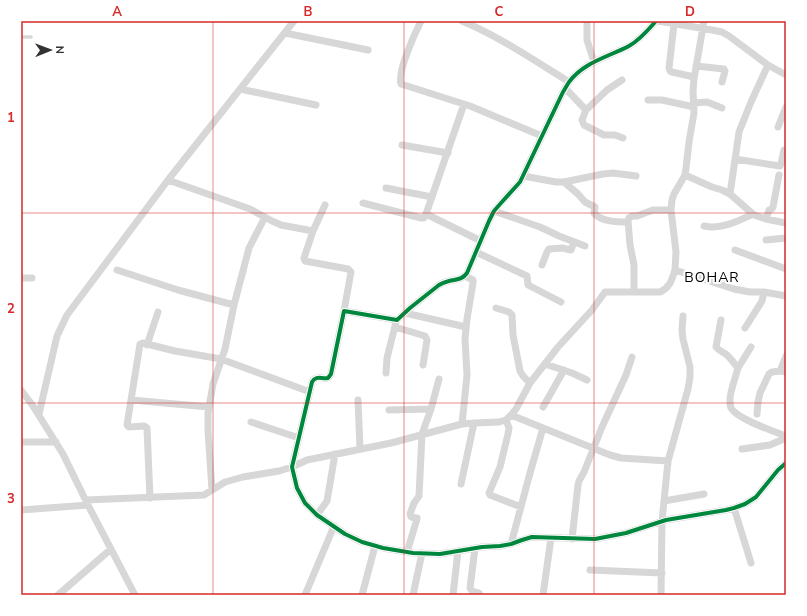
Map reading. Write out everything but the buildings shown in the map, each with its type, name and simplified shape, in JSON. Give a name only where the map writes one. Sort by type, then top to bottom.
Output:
[{"type":"street","points":[[39,414],[57,336],[67,315],[168,180],[294,21]]},
{"type":"street","points":[[421,21],[406,56],[400,82],[401,84],[464,104],[542,136]]},
{"type":"street","points":[[462,21],[508,44],[567,85],[586,110]]},
{"type":"street","points":[[386,373],[387,358],[396,323],[405,313],[439,285],[465,276],[494,211],[520,182],[567,85],[579,72],[594,62],[634,43],[657,21],[674,24],[703,25],[722,32],[768,65],[784,71]]},
{"type":"street","points":[[588,24],[588,40],[594,62]]},
{"type":"street","points":[[674,24],[669,68],[670,71],[694,77]]},
{"type":"street","points":[[21,510],[87,503],[204,495],[225,482],[237,478],[279,471],[307,460],[391,443],[462,424],[500,422],[508,418],[516,409],[530,383],[558,347],[592,310],[605,292],[660,292],[664,291],[671,282],[675,270],[676,252],[671,210],[672,200],[685,175],[694,113],[694,77],[703,25]]},
{"type":"street","points":[[285,33],[368,50]]},
{"type":"street","points":[[730,194],[739,132],[768,65]]},
{"type":"street","points":[[696,66],[724,69],[725,71],[722,82]]},
{"type":"street","points":[[622,80],[607,90],[586,110],[582,123],[604,135],[615,135],[623,138]]},
{"type":"street","points":[[240,89],[316,105]]},
{"type":"street","points":[[648,100],[662,100],[694,105],[706,102],[722,108]]},
{"type":"street","points":[[363,204],[424,218],[464,104]]},
{"type":"street","points":[[778,127],[786,107]]},
{"type":"street","points":[[402,145],[448,153]]},
{"type":"street","points":[[735,159],[780,166],[784,150]]},
{"type":"street","points":[[523,176],[556,182],[564,182],[613,173],[636,176]]},
{"type":"street","points":[[685,175],[730,194],[753,214],[766,219],[786,223]]},
{"type":"street","points":[[766,219],[768,212],[773,207],[779,175]]},
{"type":"street","points":[[168,180],[250,209],[281,225],[313,231]]},
{"type":"street","points":[[564,182],[585,202],[595,207],[595,215],[610,221],[628,222]]},
{"type":"street","points":[[386,188],[432,197]]},
{"type":"street","points":[[325,205],[313,231],[304,258],[305,261],[348,269],[351,272],[331,374],[328,378],[314,379],[292,467],[297,488],[305,503],[316,515],[345,534],[362,542],[383,548],[407,552],[440,554],[511,544],[532,537],[595,539],[610,537],[662,521],[726,510],[745,504],[756,497],[778,470],[786,463]]},
{"type":"street","points":[[634,292],[634,265],[630,245],[629,218],[647,211],[671,210]]},
{"type":"street","points":[[494,211],[540,227],[585,246]]},
{"type":"street","points":[[426,214],[481,241]]},
{"type":"street","points":[[704,226],[720,227],[753,214]]},
{"type":"street","points":[[212,490],[208,431],[209,407],[213,384],[226,344],[234,305],[249,248],[265,216]]},
{"type":"street","points":[[766,240],[786,238]]},
{"type":"street","points":[[542,265],[549,249],[562,248],[571,250],[574,242]]},
{"type":"street","points":[[735,250],[786,269]]},
{"type":"street","points":[[476,252],[527,276],[528,285],[561,302]]},
{"type":"street","points":[[117,270],[178,290],[234,305]]},
{"type":"street","points":[[675,270],[734,289],[786,296]]},
{"type":"street","points":[[462,424],[467,375],[465,339],[473,281],[465,276]]},
{"type":"street","points":[[21,278],[32,278]]},
{"type":"street","points":[[745,328],[762,301],[764,292]]},
{"type":"street","points":[[496,308],[509,312],[512,315],[513,335],[520,371],[522,376],[530,383]]},
{"type":"street","points":[[344,311],[396,323],[425,336],[427,340],[423,364]]},
{"type":"street","points":[[147,344],[158,312]]},
{"type":"street","points":[[405,313],[466,327]]},
{"type":"street","points":[[661,595],[662,521],[668,461],[690,377],[690,367],[682,330],[683,316]]},
{"type":"street","points":[[721,320],[716,347],[733,361],[738,368]]},
{"type":"street","points":[[150,498],[147,430],[145,427],[131,428],[127,425],[139,346],[141,343],[221,359],[310,392]]},
{"type":"street","points":[[751,346],[738,368],[730,400],[731,408],[747,420],[786,437]]},
{"type":"street","points":[[757,414],[760,393],[768,376],[770,373],[783,371],[786,356]]},
{"type":"street","points":[[572,538],[579,481],[626,375],[632,357]]},
{"type":"street","points":[[545,364],[578,375],[587,380]]},
{"type":"street","points":[[543,407],[564,370]]},
{"type":"street","points":[[407,552],[417,519],[412,517],[410,514],[414,503],[419,496],[422,434],[431,409],[439,379]]},
{"type":"street","points":[[21,390],[39,414],[63,454],[135,595]]},
{"type":"street","points":[[131,400],[209,407]]},
{"type":"street","points":[[358,400],[360,449]]},
{"type":"street","points":[[390,410],[431,409]]},
{"type":"street","points":[[508,418],[543,428],[593,449],[621,458],[668,461]]},
{"type":"street","points":[[508,418],[509,428],[500,467],[489,493],[490,495],[521,506]]},
{"type":"street","points":[[251,422],[299,438]]},
{"type":"street","points":[[461,484],[474,423]]},
{"type":"street","points":[[511,544],[543,428]]},
{"type":"street","points":[[742,449],[770,445],[786,437]]},
{"type":"street","points":[[21,442],[56,442]]},
{"type":"street","points":[[316,515],[327,501],[335,454]]},
{"type":"street","points":[[664,501],[704,494]]},
{"type":"street","points":[[734,508],[751,563]]},
{"type":"street","points":[[305,595],[334,526]]},
{"type":"street","points":[[543,595],[551,538]]},
{"type":"street","points":[[362,595],[375,546]]},
{"type":"street","points":[[475,548],[470,588],[472,591],[480,593],[480,595]]},
{"type":"street","points":[[58,595],[111,549]]},
{"type":"street","points":[[453,595],[458,551]]},
{"type":"street","points":[[413,595],[422,553]]},
{"type":"street","points":[[590,570],[662,573]]},
{"type":"lane","points":[[21,37],[31,37]]},
{"type":"cycle path","points":[[656,21],[644,35],[633,44],[582,69],[569,82],[520,182],[494,211],[467,273],[463,277],[442,283],[397,320],[344,311],[331,374],[328,378],[317,378],[312,382],[292,467],[297,488],[305,503],[317,515],[345,534],[362,542],[383,548],[413,553],[440,554],[511,544],[532,537],[595,539],[626,533],[666,520],[734,508],[745,504],[756,497],[778,470],[786,463]]},
{"type":"district","name":"BOHAR","points":[[712,277]]}]
